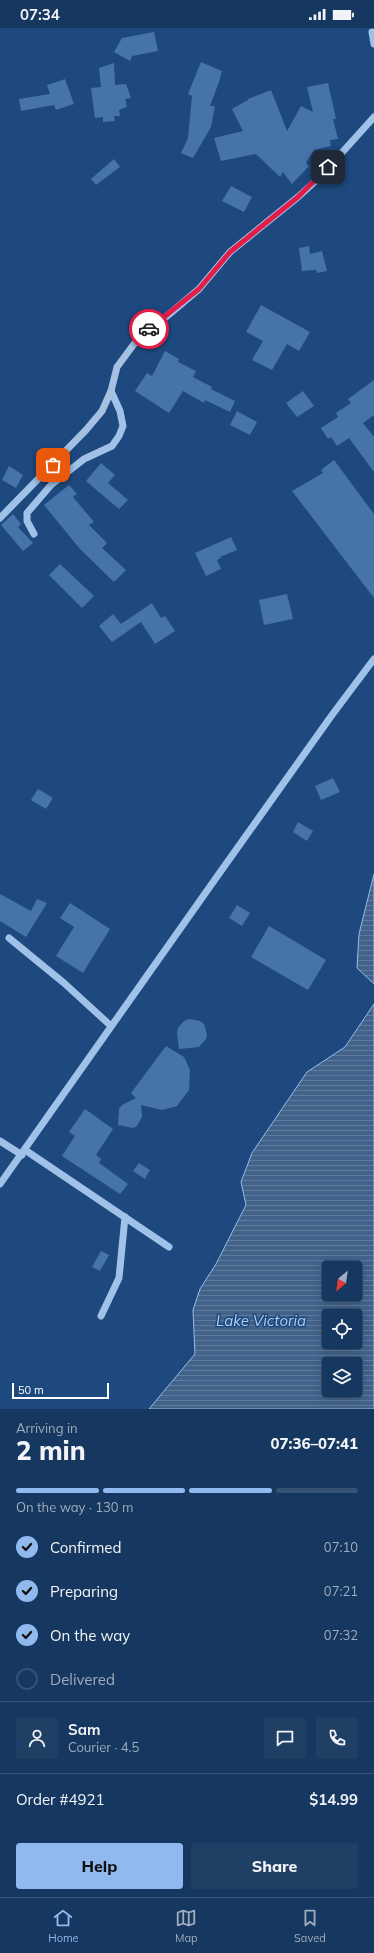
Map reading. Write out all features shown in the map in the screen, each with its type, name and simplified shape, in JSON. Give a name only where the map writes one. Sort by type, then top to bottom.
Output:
[{"type":"street","points":[[371,31],[374,44]]},
{"type":"street","points":[[0,518],[86,430],[102,411],[111,391],[117,367],[134,344],[199,289],[230,252],[267,224],[320,177],[374,117]]},
{"type":"street","points":[[34,534],[27,521],[27,513],[51,485],[84,459],[112,446],[119,436],[123,426],[120,411],[111,391]]},
{"type":"street","points":[[0,1184],[332,715],[374,659]]},
{"type":"street","points":[[9,938],[64,983],[111,1026]]},
{"type":"street","points":[[0,1140],[23,1152],[169,1247]]},
{"type":"street","points":[[101,1316],[119,1278],[125,1217]]},
{"type":"water","points":[[374,874],[374,984],[357,968],[359,934]]},
{"type":"water","name":"Lake Victoria","points":[[374,1004],[374,1409],[149,1409],[195,1354],[193,1310],[200,1289],[216,1264],[246,1205],[241,1182],[252,1153],[307,1072],[345,1047]]},
{"type":"building","points":[[154,32],[158,51],[132,56],[130,61],[114,52],[122,38]]},
{"type":"building","points":[[201,62],[222,71],[210,106],[215,106],[211,127],[193,158],[181,153],[188,138],[192,96],[188,94]]},
{"type":"building","points":[[114,63],[115,85],[126,84],[131,98],[125,99],[127,107],[119,110],[120,116],[114,116],[115,121],[103,122],[103,117],[95,118],[91,88],[101,87],[99,68]]},
{"type":"building","points":[[65,79],[74,104],[56,110],[54,105],[21,111],[19,99],[50,94],[47,85]]},
{"type":"building","points":[[328,83],[336,119],[333,119],[338,139],[330,140],[331,146],[314,150],[306,163],[309,166],[292,184],[283,172],[280,177],[256,154],[221,161],[214,138],[243,131],[232,109],[248,99],[271,90],[287,131],[301,106],[313,112],[307,87]]},
{"type":"building","points":[[114,159],[120,167],[96,185],[91,179]]},
{"type":"building","points":[[231,186],[252,197],[244,212],[222,201]]},
{"type":"building","points":[[309,246],[310,254],[322,251],[327,271],[317,273],[316,270],[302,271],[299,248]]},
{"type":"building","points":[[261,305],[310,332],[299,351],[287,344],[272,370],[252,360],[263,341],[246,332]]},
{"type":"building","points":[[165,351],[179,359],[178,362],[196,371],[193,377],[212,387],[211,389],[235,401],[230,412],[205,400],[204,403],[183,391],[169,413],[135,391],[147,373],[152,376]]},
{"type":"building","points":[[374,380],[374,415],[363,423],[374,437],[374,472],[349,438],[337,446],[331,437],[328,439],[321,428],[338,417],[336,413],[351,403],[348,399]]},
{"type":"building","points":[[303,391],[314,406],[297,417],[286,403]]},
{"type":"building","points":[[237,411],[257,422],[250,435],[230,425]]},
{"type":"building","points":[[334,460],[374,514],[374,598],[292,491],[323,473],[321,470]]},
{"type":"building","points":[[101,463],[115,475],[108,483],[128,500],[119,509],[86,481]]},
{"type":"building","points":[[9,466],[23,475],[16,488],[2,480]]},
{"type":"building","points":[[69,485],[77,494],[73,497],[94,522],[89,525],[107,543],[102,548],[126,570],[114,582],[80,549],[44,505]]},
{"type":"building","points":[[13,514],[21,524],[18,527],[33,543],[23,551],[1,525]]},
{"type":"building","points":[[231,537],[237,550],[220,557],[221,558],[217,560],[221,569],[206,576],[195,553]]},
{"type":"building","points":[[60,564],[94,596],[82,608],[49,575]]},
{"type":"building","points":[[287,594],[293,619],[264,625],[259,600]]},
{"type":"building","points":[[152,603],[161,618],[165,616],[175,631],[155,644],[141,622],[112,642],[99,626],[113,614],[121,624]]},
{"type":"building","points":[[333,778],[340,792],[321,800],[315,786]]},
{"type":"building","points":[[38,789],[53,798],[46,809],[31,800]]},
{"type":"building","points":[[298,822],[313,831],[307,841],[293,832]]},
{"type":"building","points":[[0,894],[31,911],[37,899],[47,903],[26,937],[0,921]]},
{"type":"building","points":[[70,903],[110,929],[83,973],[56,956],[74,927],[60,918]]},
{"type":"building","points":[[237,905],[250,913],[242,926],[229,918]]},
{"type":"building","points":[[269,926],[326,960],[308,990],[251,957]]},
{"type":"building","points":[[189,1019],[200,1021],[204,1024],[207,1034],[206,1039],[199,1047],[179,1049],[177,1034],[178,1028],[184,1021]]},
{"type":"building","points":[[166,1046],[184,1057],[190,1070],[189,1090],[177,1106],[162,1110],[141,1105],[142,1117],[137,1126],[133,1128],[118,1125],[119,1109],[122,1105],[136,1098],[131,1093]]},
{"type":"building","points":[[85,1109],[113,1129],[96,1155],[101,1159],[99,1163],[128,1184],[120,1194],[62,1156],[75,1136],[69,1132]]},
{"type":"building","points":[[139,1163],[150,1170],[145,1179],[133,1171]]},
{"type":"building","points":[[101,1251],[109,1255],[100,1271],[92,1267]]},
{"type":"way so far","points":[[53,465],[102,411],[108,400],[117,367],[134,344],[149,329]]},
{"type":"route","points":[[149,329],[171,313],[199,289],[218,264],[230,252],[267,224],[320,177],[328,167]]}]
